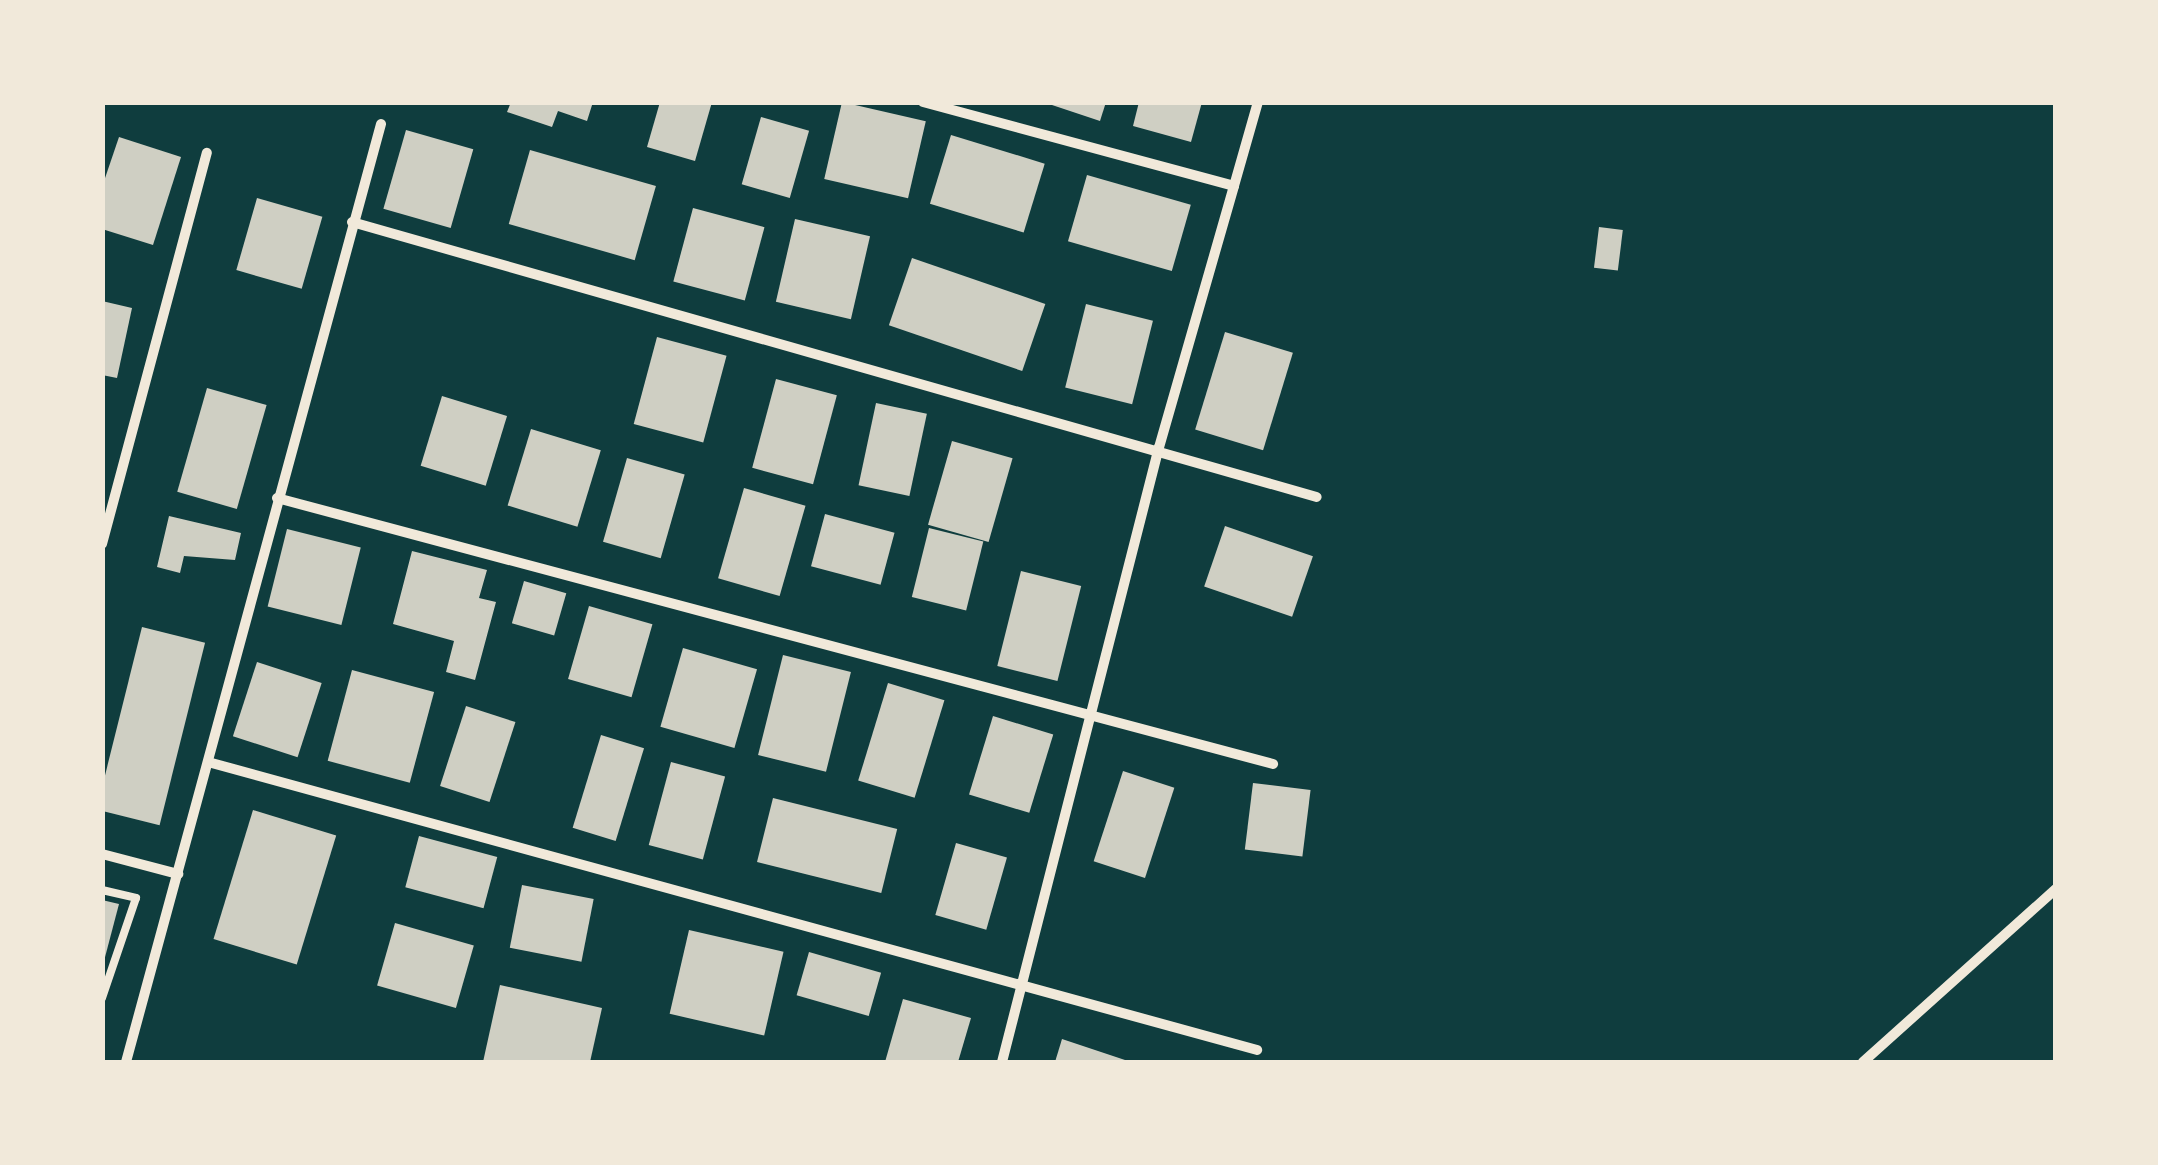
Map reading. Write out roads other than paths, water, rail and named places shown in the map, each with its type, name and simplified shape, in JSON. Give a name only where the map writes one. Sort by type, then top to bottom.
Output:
[{"type":"street","points":[[923,102],[1234,186]]},
{"type":"street","points":[[1002,1062],[1159,447],[1258,102]]},
{"type":"street","points":[[126,1062],[381,124]]},
{"type":"street","points":[[102,544],[207,153]]},
{"type":"street","points":[[352,222],[1159,447],[1317,497]]},
{"type":"street","points":[[277,498],[1273,764]]},
{"type":"street","points":[[208,762],[1257,1050]]},
{"type":"street","points":[[102,854],[178,874]]},
{"type":"street","points":[[1863,1062],[2056,889]]},
{"type":"lane","points":[[102,890],[136,898],[102,998]]}]
